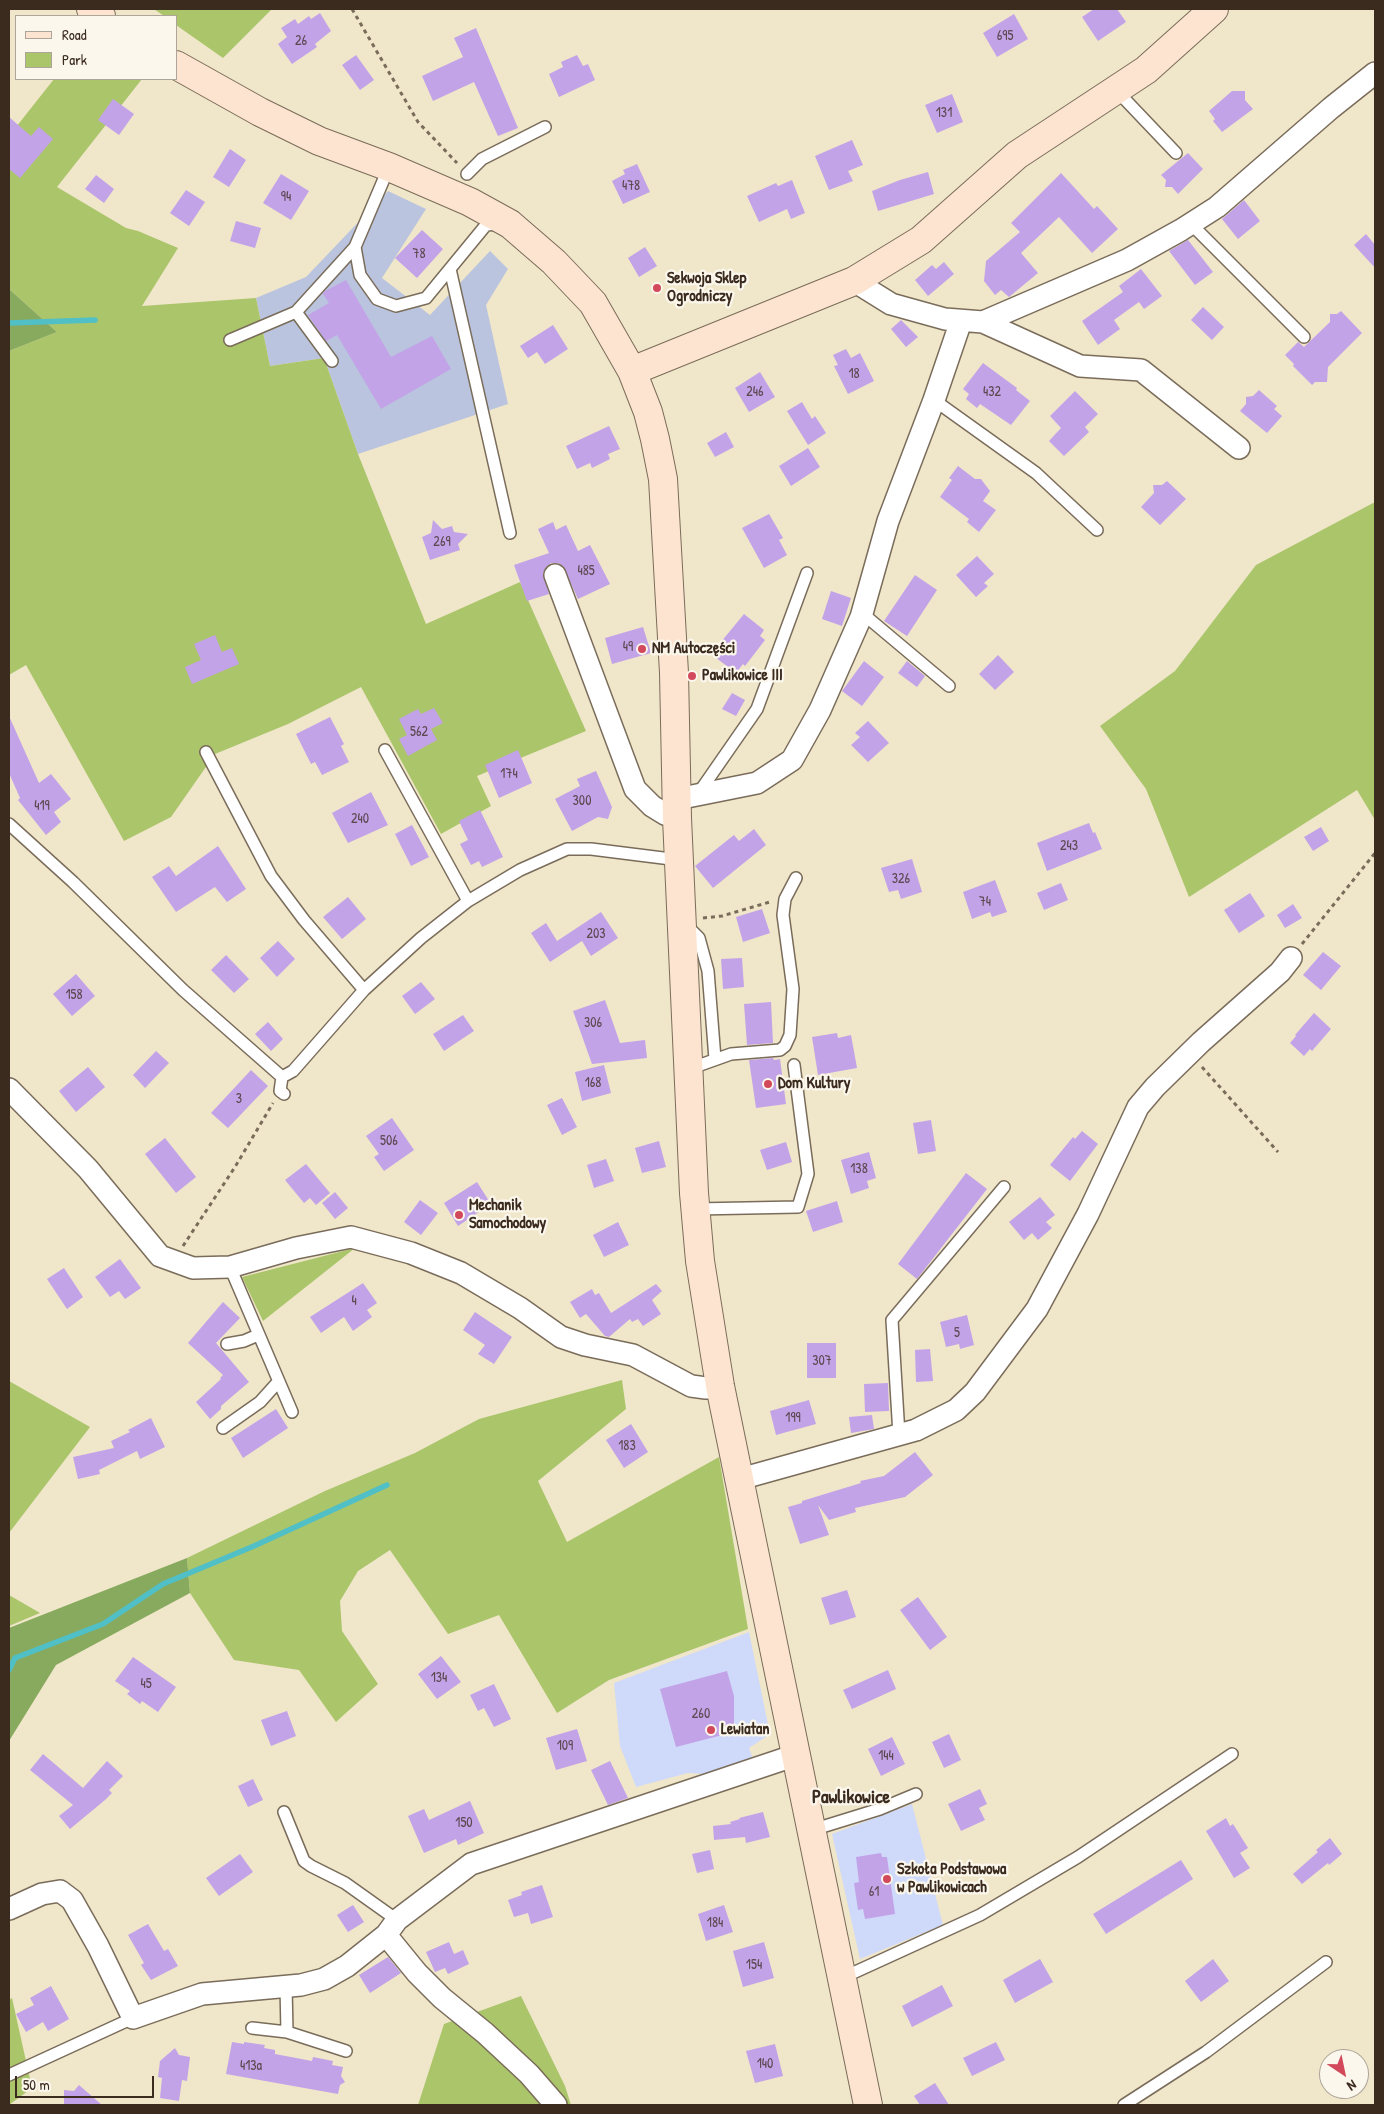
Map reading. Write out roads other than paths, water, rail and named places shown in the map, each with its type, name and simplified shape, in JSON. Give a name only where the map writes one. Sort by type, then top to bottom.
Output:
[{"type":"main road","points":[[632,371],[854,281],[921,240],[1017,155],[1146,70],[1214,9]]},
{"type":"main road","points":[[178,67],[260,112],[319,141],[470,202],[510,224],[554,262],[593,303],[632,371],[653,430],[663,479],[674,673],[684,804],[679,860],[681,920],[700,1261],[720,1386],[868,2105]]},
{"type":"street","points":[[983,322],[1126,260],[1191,224],[1217,207],[1372,82]]},
{"type":"street","points":[[854,281],[890,304],[945,319],[983,322],[1080,366],[1140,370],[1240,448]]},
{"type":"street","points":[[555,576],[635,789],[652,806],[665,814],[684,804],[758,783],[792,760],[820,710],[862,613],[888,521],[934,400],[961,321]]},
{"type":"street","points":[[740,1479],[916,1430],[956,1410],[975,1392],[1037,1309],[1088,1214],[1138,1107],[1155,1087],[1280,972],[1291,958]]},
{"type":"street","points":[[9,1090],[88,1169],[160,1256],[193,1268],[230,1267],[296,1248],[351,1236],[411,1253],[461,1273],[520,1308],[561,1337],[585,1345],[633,1355],[691,1386],[706,1388],[720,1386]]},
{"type":"street","points":[[9,1909],[42,1894],[60,1892],[72,1900],[98,1946],[133,2018],[202,1994],[301,1985],[324,1979],[347,1966],[471,1864],[796,1755]]},
{"type":"street","points":[[392,1928],[417,1973],[442,1998],[485,2033],[529,2074],[556,2105]]},
{"type":"lane","points":[[1116,90],[1176,153]]},
{"type":"lane","points":[[467,174],[482,159],[545,127]]},
{"type":"lane","points":[[230,340],[296,312],[355,247],[389,168]]},
{"type":"lane","points":[[355,247],[360,276],[377,299],[396,306],[426,298],[486,225],[510,224]]},
{"type":"lane","points":[[1191,224],[1304,337]]},
{"type":"lane","points":[[450,269],[510,533]]},
{"type":"lane","points":[[296,312],[332,361]]},
{"type":"lane","points":[[934,400],[1036,473],[1097,530]]},
{"type":"lane","points":[[684,804],[757,709],[807,573]]},
{"type":"lane","points":[[862,613],[950,686]]},
{"type":"lane","points":[[385,750],[468,901]]},
{"type":"lane","points":[[206,752],[271,876],[304,920],[364,990]]},
{"type":"lane","points":[[9,824],[73,882],[182,990],[282,1077],[282,1093]]},
{"type":"lane","points":[[282,1077],[293,1072],[364,990],[421,938],[468,901],[520,870],[567,849],[591,849],[679,860]]},
{"type":"lane","points":[[689,1069],[731,1054],[780,1050],[785,1046],[790,1035],[793,989],[782,915],[785,899],[796,878]]},
{"type":"lane","points":[[681,920],[699,938],[708,970],[715,1059]]},
{"type":"lane","points":[[696,1209],[798,1208],[808,1174],[794,1065]]},
{"type":"lane","points":[[899,1435],[892,1320],[1004,1187]]},
{"type":"lane","points":[[230,1267],[292,1412]]},
{"type":"lane","points":[[228,1344],[244,1341],[258,1335]]},
{"type":"lane","points":[[223,1428],[260,1402],[278,1382]]},
{"type":"lane","points":[[842,1978],[980,1915],[1078,1857],[1232,1754]]},
{"type":"lane","points":[[812,1830],[880,1809],[916,1794]]},
{"type":"lane","points":[[284,1812],[304,1861],[345,1883],[392,1928]]},
{"type":"lane","points":[[1124,2105],[1206,2052],[1326,1962]]},
{"type":"lane","points":[[286,1986],[287,2032]]},
{"type":"lane","points":[[9,2075],[133,2018]]},
{"type":"lane","points":[[252,2028],[287,2032],[346,2052]]},
{"type":"waterway","points":[[9,323],[95,320]]},
{"type":"waterway","points":[[9,1670],[15,1658],[103,1624],[163,1584],[254,1546],[387,1485]]},
{"type":"place","name":"Sekwoja Sklep Ogrodniczy","points":[[657,288]]},
{"type":"place","name":"NM Autoczęści","points":[[642,649]]},
{"type":"place","name":"Pawlikowice III","points":[[692,676]]},
{"type":"place","name":"Dom Kultury","points":[[768,1084]]},
{"type":"place","name":"Mechanik Samochodowy","points":[[459,1215]]},
{"type":"place","name":"Lewiatan","points":[[711,1730]]},
{"type":"place","name":"Szkoła Podstawowa w Pawlikowicach","points":[[887,1879]]},
{"type":"district","name":"Pawlikowice","points":[[851,1798]]}]
